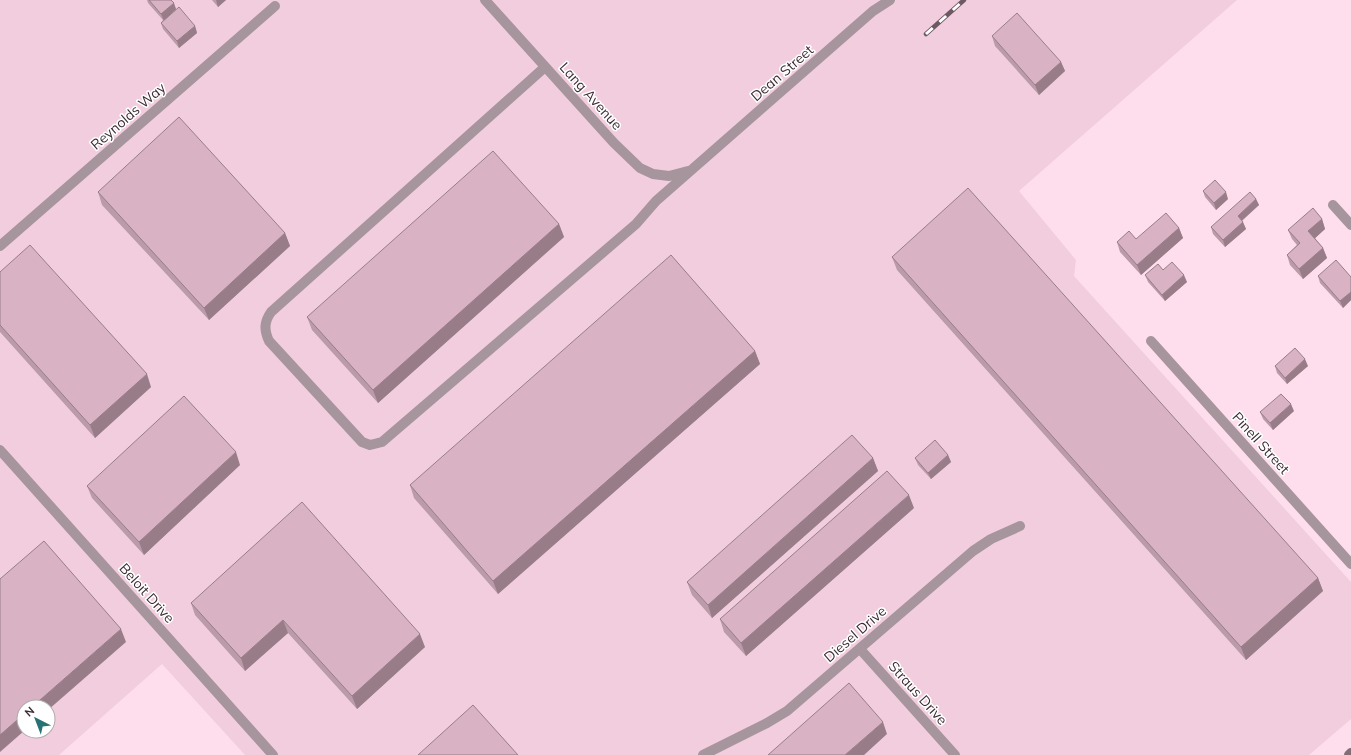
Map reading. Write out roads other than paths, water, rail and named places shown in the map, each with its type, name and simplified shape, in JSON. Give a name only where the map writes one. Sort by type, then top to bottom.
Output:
[{"type":"street","name":"Lang Avenue","points":[[485,0],[614,142],[640,168],[653,174],[669,176],[694,168]]},
{"type":"street","name":"Dean Street","points":[[545,67],[276,307],[267,317],[265,326],[269,341],[362,442],[370,445],[382,442],[636,224],[656,201],[873,11],[890,0]]},
{"type":"street","name":"Reynolds Way","points":[[0,246],[275,6]]},
{"type":"street","points":[[1333,205],[1351,225]]},
{"type":"street","name":"Pinell Street","points":[[1151,341],[1351,564]]},
{"type":"street","name":"Beloit Drive","points":[[0,450],[273,755]]},
{"type":"street","name":"Diesel Drive","points":[[703,755],[767,723],[787,711],[973,551],[991,539],[1020,526]]},
{"type":"street","name":"Straus Drive","points":[[860,649],[955,755]]},
{"type":"railway","points":[[926,34],[964,0]]}]
